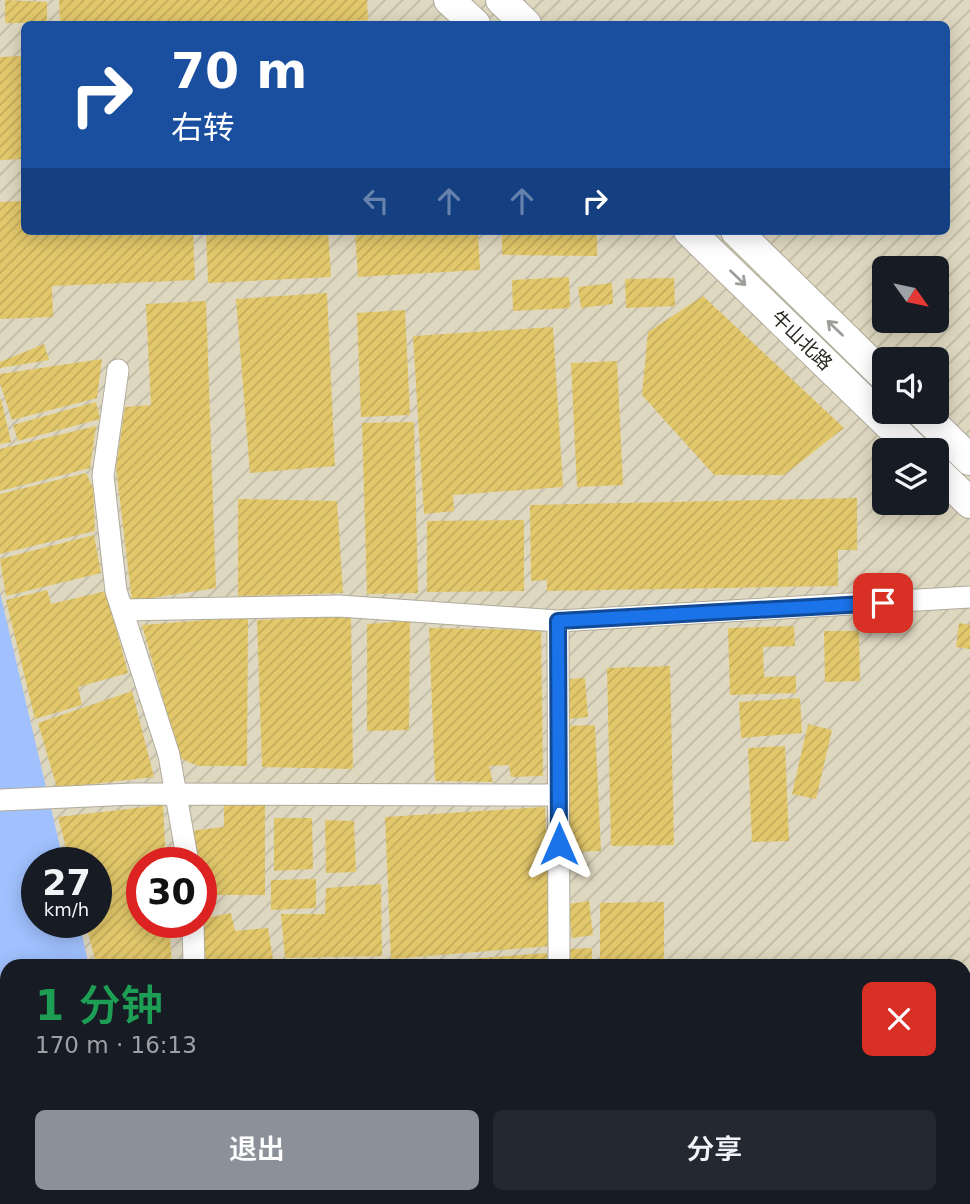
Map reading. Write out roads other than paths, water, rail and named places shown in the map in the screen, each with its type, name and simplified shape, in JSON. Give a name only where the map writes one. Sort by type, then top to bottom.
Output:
[{"type":"main road","points":[[449,0],[472,21]]},
{"type":"main road","points":[[501,0],[523,21]]},
{"type":"main road","name":"牛山北路","points":[[693,235],[903,438]]},
{"type":"main road","name":"牛山北路","points":[[740,235],[872,364]]},
{"type":"main road","points":[[933,424],[970,460]]},
{"type":"main road","points":[[949,483],[970,503]]},
{"type":"street","points":[[118,370],[103,476],[116,592],[178,795],[186,847]]},
{"type":"street","points":[[122,610],[339,606],[558,621],[970,597]]},
{"type":"street","points":[[558,621],[559,959]]},
{"type":"street","points":[[0,800],[178,795],[558,795]]},
{"type":"street","points":[[193,938],[194,959]]},
{"type":"water","points":[[0,593],[60,847],[21,847],[21,938],[83,938],[87,959],[0,959]]}]
